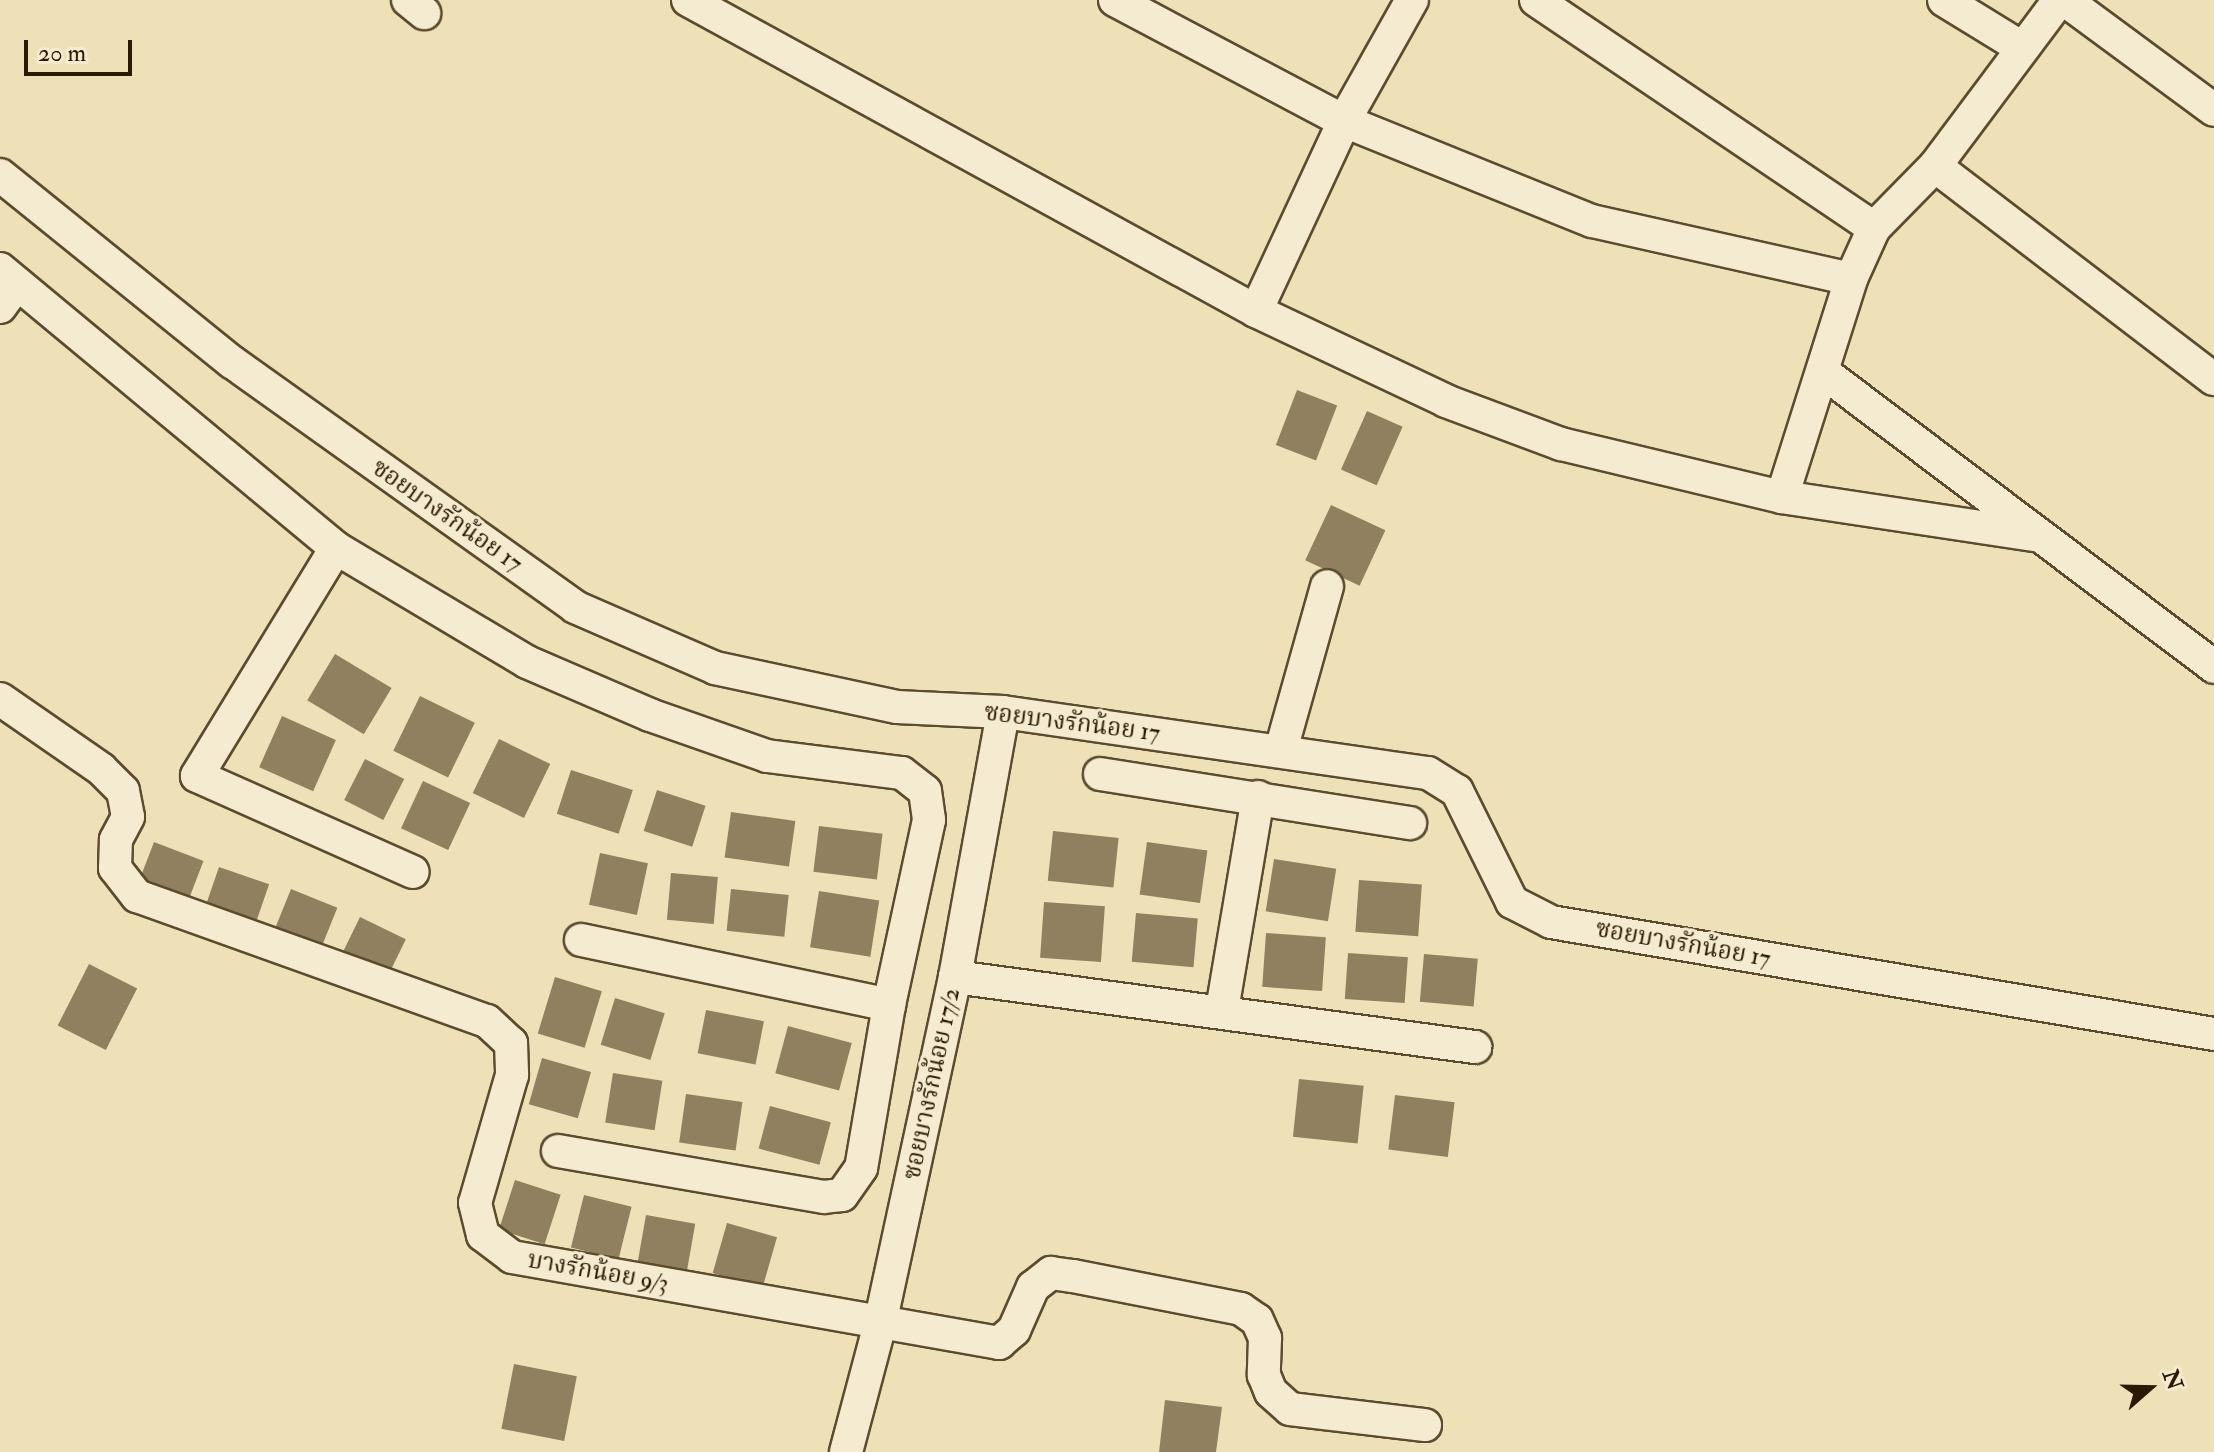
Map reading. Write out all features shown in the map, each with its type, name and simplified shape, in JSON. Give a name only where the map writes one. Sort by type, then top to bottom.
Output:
[{"type":"street","points":[[688,0],[1256,311],[1446,401],[1561,444],[1782,497],[2039,536]]},
{"type":"street","points":[[1115,0],[1344,121],[1592,221],[1851,279]]},
{"type":"street","points":[[1256,311],[1344,121],[1412,0]]},
{"type":"street","points":[[1536,0],[1874,228]]},
{"type":"street","points":[[1944,0],[2022,48]]},
{"type":"street","points":[[1782,497],[1851,279],[1874,228],[1935,166],[2059,0]]},
{"type":"street","points":[[2065,0],[2214,110]]},
{"type":"street","points":[[1935,166],[2214,379]]},
{"type":"street","name":"ซอยบางรักน้อย 17","points":[[0,175],[232,362],[575,607],[715,668],[788,687],[897,707],[1003,712],[1428,773],[1457,791],[1512,902],[1551,922],[2214,1034]]},
{"type":"street","points":[[6,287],[336,548],[527,662],[650,715],[767,756],[902,773],[925,791],[929,820],[889,1005],[861,1168],[842,1195],[824,1197],[558,1151]]},
{"type":"street","points":[[1823,372],[2214,667]]},
{"type":"street","points":[[336,548],[197,776],[413,872]]},
{"type":"street","points":[[1281,750],[1327,586]]},
{"type":"street","name":"บางรักน้อย 9/3","points":[[0,699],[101,769],[123,791],[128,817],[116,840],[115,868],[137,896],[487,1021],[511,1043],[512,1075],[475,1203],[483,1235],[512,1257],[999,1343],[1014,1330],[1033,1287],[1051,1273],[1073,1276],[1241,1309],[1257,1320],[1265,1338],[1264,1375],[1271,1392],[1290,1409],[1425,1425]]},
{"type":"street","name":"ซอยบางรักน้อย 17/2","points":[[846,1452],[880,1324],[955,977],[1003,712]]},
{"type":"street","points":[[1100,774],[1410,823]]},
{"type":"street","points":[[1222,1010],[1258,797]]},
{"type":"street","points":[[581,940],[889,1005]]},
{"type":"street","points":[[955,977],[1222,1010],[1475,1047]]},
{"type":"building","points":[[1297,390],[1337,405],[1316,460],[1276,445]]},
{"type":"building","points":[[1367,411],[1403,427],[1377,485],[1341,469]]},
{"type":"building","points":[[1331,505],[1385,530],[1360,586],[1305,560]]},
{"type":"building","points":[[335,654],[392,688],[364,734],[307,700]]},
{"type":"building","points":[[420,696],[475,723],[448,778],[393,751]]},
{"type":"building","points":[[282,716],[336,740],[313,791],[259,767]]},
{"type":"building","points":[[499,739],[550,764],[524,818],[473,793]]},
{"type":"building","points":[[365,759],[404,779],[383,820],[344,800]]},
{"type":"building","points":[[571,770],[633,790],[619,834],[557,814]]},
{"type":"building","points":[[423,781],[470,803],[448,850],[401,828]]},
{"type":"building","points":[[657,790],[706,806],[692,847],[644,831]]},
{"type":"building","points":[[731,812],[795,821],[789,867],[725,858]]},
{"type":"building","points":[[819,826],[883,834],[877,879],[813,872]]},
{"type":"building","points":[[1053,831],[1119,838],[1113,888],[1048,881]]},
{"type":"building","points":[[154,842],[203,861],[187,903],[138,884]]},
{"type":"building","points":[[1147,842],[1207,850],[1200,903],[1140,894]]},
{"type":"building","points":[[600,853],[648,863],[637,915],[589,905]]},
{"type":"building","points":[[1274,859],[1336,869],[1328,921],[1266,911]]},
{"type":"building","points":[[219,867],[269,884],[254,928],[204,910]]},
{"type":"building","points":[[671,873],[718,877],[714,924],[667,920]]},
{"type":"building","points":[[1359,880],[1422,884],[1418,936],[1355,932]]},
{"type":"building","points":[[291,889],[337,908],[321,949],[275,930]]},
{"type":"building","points":[[731,889],[789,895],[784,937],[727,931]]},
{"type":"building","points":[[819,891],[879,901],[870,957],[810,947]]},
{"type":"building","points":[[1044,902],[1105,906],[1101,962],[1040,958]]},
{"type":"building","points":[[1136,913],[1198,918],[1193,967],[1132,962]]},
{"type":"building","points":[[360,917],[406,939],[387,977],[342,955]]},
{"type":"building","points":[[1266,933],[1326,937],[1322,991],[1262,987]]},
{"type":"building","points":[[1348,953],[1408,957],[1405,1003],[1345,999]]},
{"type":"building","points":[[1424,954],[1478,959],[1474,1007],[1420,1002]]},
{"type":"building","points":[[89,964],[137,989],[106,1050],[58,1025]]},
{"type":"building","points":[[555,977],[602,991],[585,1048],[538,1033]]},
{"type":"building","points":[[615,998],[665,1013],[650,1060],[601,1045]]},
{"type":"building","points":[[706,1010],[764,1021],[756,1064],[698,1053]]},
{"type":"building","points":[[788,1026],[852,1043],[839,1090],[775,1073]]},
{"type":"building","points":[[542,1058],[591,1072],[578,1118],[529,1104]]},
{"type":"building","points":[[613,1073],[662,1081],[655,1130],[605,1122]]},
{"type":"building","points":[[1299,1079],[1364,1086],[1358,1143],[1293,1137]]},
{"type":"building","points":[[686,1094],[742,1102],[736,1150],[679,1143]]},
{"type":"building","points":[[1395,1095],[1455,1102],[1448,1157],[1388,1150]]},
{"type":"building","points":[[770,1106],[831,1122],[819,1165],[759,1149]]},
{"type":"building","points":[[515,1180],[561,1195],[545,1244],[499,1229]]},
{"type":"building","points":[[584,1195],[632,1207],[618,1259],[571,1247]]},
{"type":"building","points":[[646,1215],[695,1224],[687,1272],[637,1263]]},
{"type":"building","points":[[727,1223],[777,1237],[763,1287],[713,1273]]},
{"type":"building","points":[[514,1364],[577,1376],[564,1441],[501,1429]]},
{"type":"building","points":[[1165,1400],[1222,1407],[1216,1452],[1159,1452]]}]
